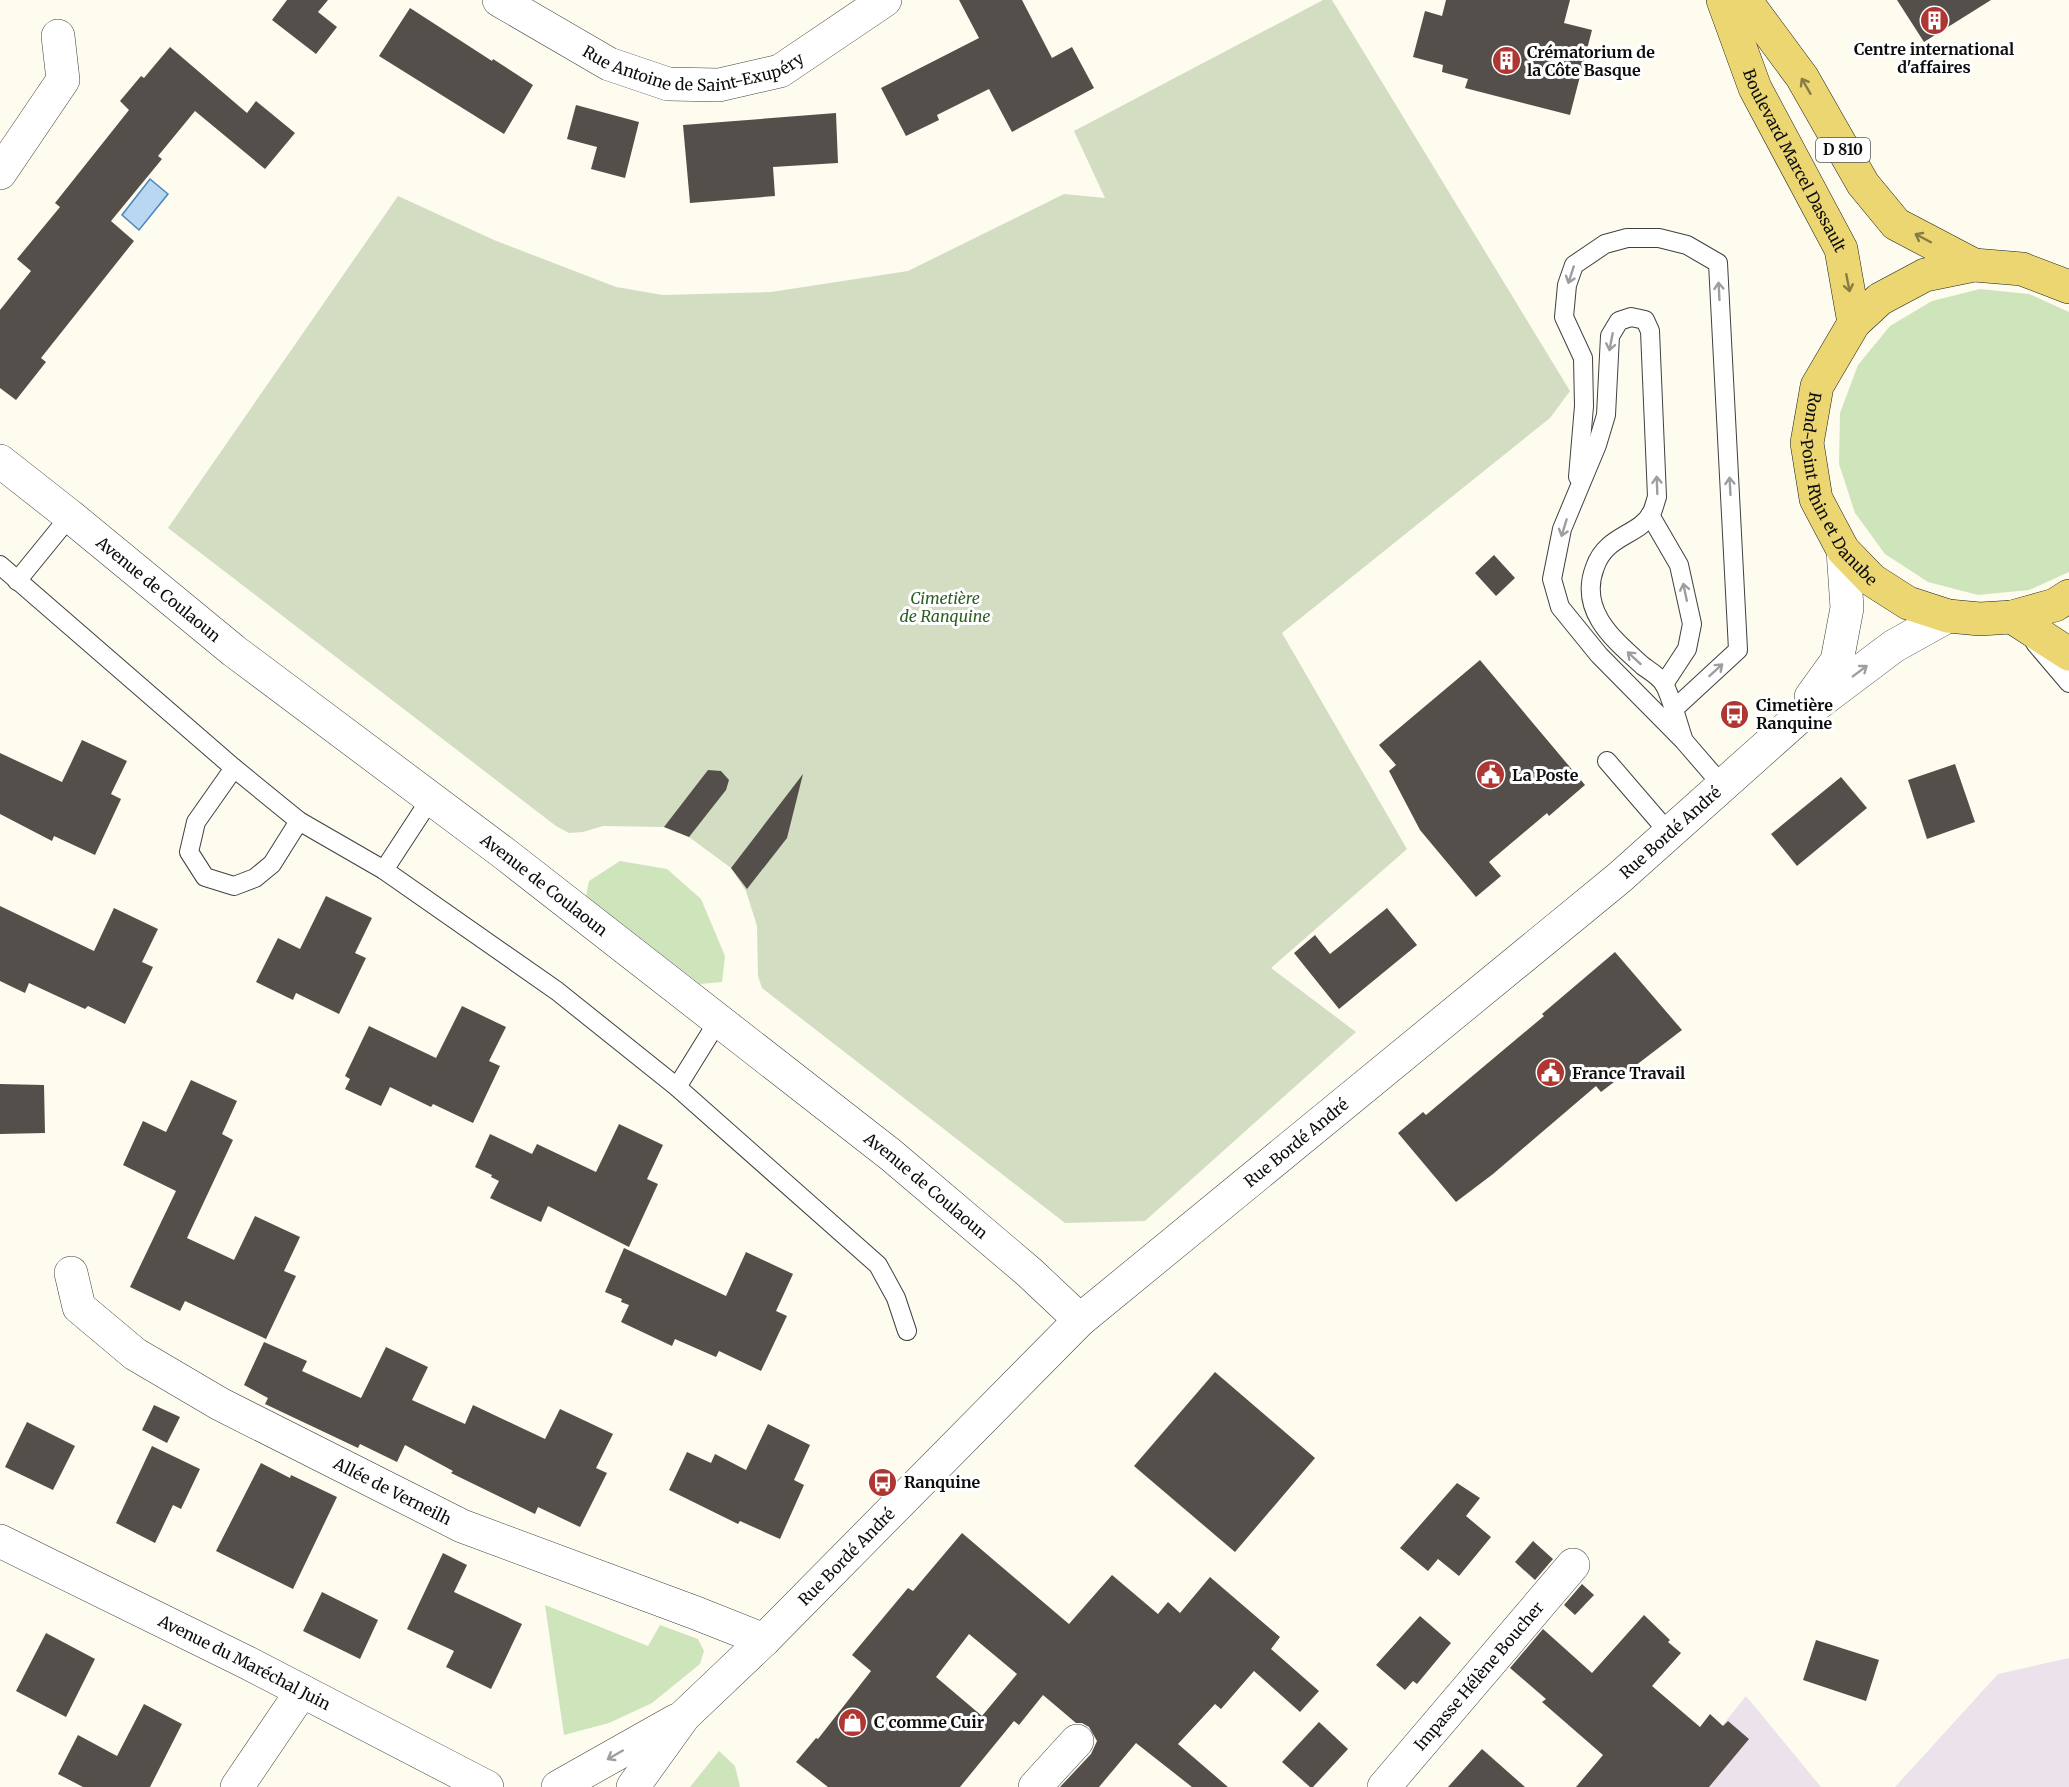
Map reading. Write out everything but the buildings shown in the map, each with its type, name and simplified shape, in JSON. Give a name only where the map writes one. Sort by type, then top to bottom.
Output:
[{"type":"main road","name":"Boulevard Marcel Dassault","points":[[1723,0],[1755,88],[1841,249],[1854,323]]},
{"type":"main road","name":"D 810","points":[[1745,0],[1802,77],[1863,184],[1896,224],[1974,265]]},
{"type":"main road","name":"Rond-Point Rhin et Danube","points":[[2068,285],[2022,269],[1974,265],[1925,275],[1880,299],[1854,323],[1817,386],[1807,442],[1816,499],[1843,550],[1872,580],[1908,603],[1948,616],[1980,620],[2012,617],[2055,604],[2069,596]]},
{"type":"main road","points":[[2012,617],[2069,654]]},
{"type":"street","name":"Rue Antoine de Saint-Exupéry","points":[[500,0],[609,64],[668,84],[719,85],[780,71],[885,0]]},
{"type":"street","points":[[0,173],[63,80],[58,36]]},
{"type":"street","name":"Avenue de Coulaoun","points":[[0,462],[70,516],[234,651],[431,798],[891,1155],[1029,1272],[1080,1320]]},
{"type":"street","points":[[1797,718],[1837,661],[1847,608],[1843,550]]},
{"type":"street","name":"Rue Bordé André","points":[[633,1787],[684,1716],[764,1640],[1080,1320],[1619,878],[1797,718],[1894,646],[1948,616]]},
{"type":"street","name":"Allée de Verneilh","points":[[71,1273],[79,1307],[135,1354],[220,1404],[462,1527],[685,1608],[764,1640]]},
{"type":"street","name":"Avenue du Maréchal Juin","points":[[0,1541],[302,1690],[487,1787]]},
{"type":"street","name":"Impasse Hélène Boucher","points":[[1384,1787],[1573,1565]]},
{"type":"street","points":[[237,1787],[302,1690]]},
{"type":"street","name":"Rue Bordé André","points":[[558,1787],[684,1716]]},
{"type":"street","points":[[1035,1787],[1077,1741]]},
{"type":"lane","points":[[1577,493],[1584,406],[1583,358],[1564,316],[1567,285],[1574,265],[1605,244],[1627,238],[1659,238],[1687,245],[1718,263],[1738,650],[1673,710]]},
{"type":"lane","points":[[1684,741],[1664,684],[1607,633],[1596,617],[1591,599],[1594,567],[1601,553],[1618,537],[1638,527],[1650,515],[1657,497],[1650,331],[1645,320],[1631,317],[1619,321],[1610,336],[1606,415],[1597,445],[1562,529],[1552,579],[1560,607],[1599,655],[1684,741],[1722,785]]},
{"type":"lane","points":[[1650,515],[1679,564],[1692,624],[1687,649],[1664,684]]},
{"type":"lane","points":[[17,581],[70,516]]},
{"type":"lane","points":[[0,565],[234,768],[299,821],[384,870],[557,991],[676,1087],[878,1265],[896,1298],[907,1330]]},
{"type":"lane","points":[[2012,617],[2069,683]]},
{"type":"lane","points":[[1607,761],[1670,833]]},
{"type":"lane","points":[[234,768],[196,822],[189,852],[206,877],[234,886],[255,878],[272,864],[299,821]]},
{"type":"lane","points":[[384,870],[431,798]]},
{"type":"lane","points":[[676,1087],[718,1021]]},
{"type":"shaded area","points":[[2069,1658],[2069,1787],[1895,1787],[1998,1674]]},
{"type":"shaded area","points":[[1746,1696],[1821,1787],[1673,1787]]},
{"type":"green space","name":"Cimetière de Ranquine","points":[[1323,0],[1332,0],[1570,391],[1550,418],[1282,633],[1407,849],[1271,968],[1356,1032],[1145,1221],[1065,1223],[762,988],[758,976],[757,926],[746,891],[731,868],[689,837],[664,827],[603,826],[583,832],[569,833],[556,826],[168,528],[398,196],[494,240],[616,287],[663,295],[771,292],[908,271],[1064,194],[1105,198],[1074,131]]},
{"type":"green space","points":[[1980,289],[2029,294],[2069,312],[2069,572],[2029,590],[1978,595],[1928,582],[1885,554],[1855,513],[1839,464],[1840,413],[1858,365],[1890,326],[1932,301]]},
{"type":"green space","points":[[620,861],[667,869],[701,899],[725,956],[722,982],[700,984],[586,896],[589,881]]},
{"type":"green space","points":[[545,1605],[648,1646],[660,1625],[698,1639],[704,1651],[700,1664],[652,1703],[609,1723],[564,1735]]},
{"type":"green space","points":[[719,1751],[735,1766],[740,1787],[690,1787]]},
{"type":"water","points":[[150,179],[168,194],[139,230],[122,215]]},
{"type":"place","name":"Centre international d'affaires","points":[[1934,21]]},
{"type":"place","name":"Crématorium de la Côte Basque","points":[[1506,61]]},
{"type":"place","name":"Cimetière Ranquine","points":[[1735,714]]},
{"type":"place","name":"La Poste","points":[[1491,775]]},
{"type":"place","name":"France Travail","points":[[1551,1073]]},
{"type":"place","name":"Ranquine","points":[[883,1482]]},
{"type":"place","name":"C comme Cuir","points":[[853,1722]]}]
